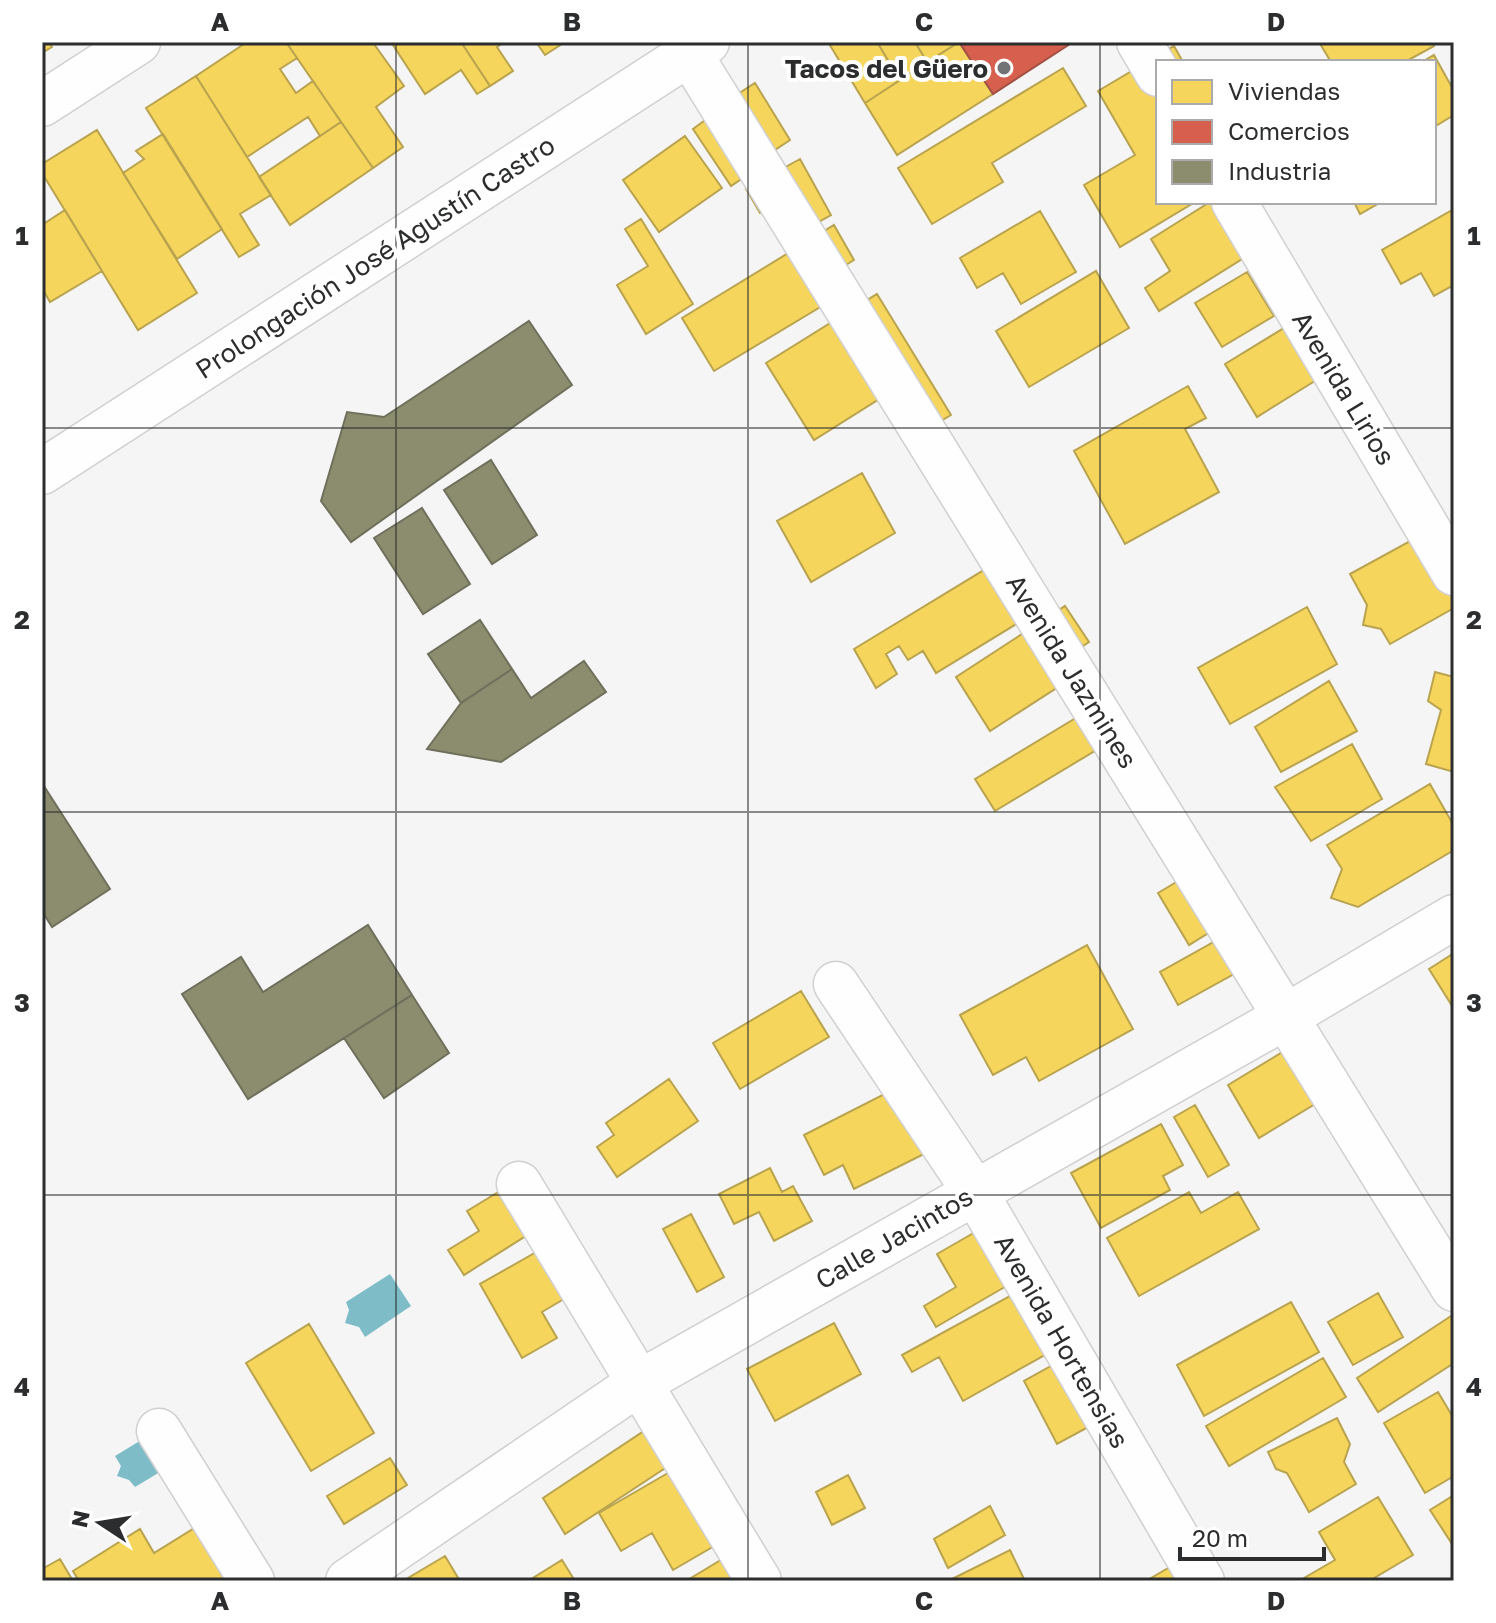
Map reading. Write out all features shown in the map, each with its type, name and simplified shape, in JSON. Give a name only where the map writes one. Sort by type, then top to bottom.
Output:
[{"type":"main road","points":[[42,104],[138,42]]},
{"type":"main road","points":[[1139,42],[1156,71]]},
{"type":"main road","name":"Prolongación José Agustín Castro","points":[[42,472],[698,48]]},
{"type":"main road","name":"Avenida Jazmines","points":[[698,48],[1454,1289]]},
{"type":"main road","name":"Avenida Lirios","points":[[1235,204],[1454,573]]},
{"type":"main road","name":"Calle Jacintos","points":[[348,1581],[639,1383],[1287,1016],[1454,917]]},
{"type":"main road","name":"Avenida Hortensias","points":[[836,984],[975,1192],[1202,1581]]},
{"type":"main road","points":[[519,1184],[759,1581]]},
{"type":"main road","points":[[159,1431],[252,1581]]},
{"type":"water","points":[[390,1274],[411,1306],[365,1337],[359,1327],[345,1323],[349,1310],[346,1302]]},
{"type":"water","points":[[161,1428],[180,1460],[135,1487],[129,1480],[117,1476],[121,1466],[115,1456]]},
{"type":"building: Viviendas","points":[[42,42],[49,42],[52,47],[42,53]]},
{"type":"building: Viviendas","points":[[247,42],[286,42],[297,58],[280,69],[296,93],[313,81],[341,122],[320,136],[308,117],[247,157],[196,76]]},
{"type":"building: Viviendas","points":[[286,42],[377,42],[374,44],[404,86],[376,107],[403,147],[373,168]]},
{"type":"building: Viviendas","points":[[391,42],[461,42],[490,86],[477,94],[461,70],[425,94]]},
{"type":"building: Viviendas","points":[[461,42],[505,42],[497,47],[513,71],[490,86]]},
{"type":"building: Viviendas","points":[[536,42],[565,42],[545,55]]},
{"type":"building: Viviendas","points":[[828,42],[877,42],[900,80],[865,103]]},
{"type":"building: Viviendas","points":[[877,42],[915,42],[927,62],[900,80]]},
{"type":"building: Viviendas","points":[[915,42],[959,42],[927,62]]},
{"type":"building: Viviendas","points":[[959,42],[993,94],[897,155],[865,103]]},
{"type":"building: Viviendas","points":[[1319,42],[1432,42],[1434,46],[1409,60],[1330,60]]},
{"type":"building: Viviendas","points":[[1174,46],[1182,60],[1156,60],[1156,204],[1192,204],[1120,247],[1084,185],[1135,155],[1098,91]]},
{"type":"building: Viviendas","points":[[1434,55],[1454,91],[1454,115],[1436,126],[1436,60],[1425,60]]},
{"type":"building: Viviendas","points":[[1063,68],[1086,106],[992,163],[1003,182],[932,224],[898,168]]},
{"type":"building: Viviendas","points":[[196,76],[271,195],[240,214],[259,245],[239,257],[146,108]]},
{"type":"building: Viviendas","points":[[755,83],[790,140],[766,156],[730,99]]},
{"type":"building: Viviendas","points":[[723,107],[762,165],[731,186],[693,129]]},
{"type":"building: Viviendas","points":[[341,122],[373,168],[290,225],[259,177]]},
{"type":"building: Viviendas","points":[[97,130],[197,293],[138,330],[42,173],[42,164]]},
{"type":"building: Viviendas","points":[[163,134],[222,229],[177,259],[123,173],[144,159],[136,151]]},
{"type":"building: Viviendas","points":[[685,136],[722,188],[659,232],[623,180]]},
{"type":"building: Viviendas","points":[[800,159],[831,215],[799,233],[782,201],[760,213],[746,189]]},
{"type":"building: Viviendas","points":[[1207,204],[1247,204],[1271,241],[1159,311],[1145,288],[1170,271],[1151,239]]},
{"type":"building: Viviendas","points":[[1355,204],[1378,204],[1360,214]]},
{"type":"building: Viviendas","points":[[1454,209],[1454,285],[1434,296],[1421,273],[1401,284],[1382,250]]},
{"type":"building: Viviendas","points":[[65,210],[102,271],[50,302],[42,288],[42,225]]},
{"type":"building: Viviendas","points":[[1040,211],[1076,272],[1021,304],[1003,273],[977,288],[960,258]]},
{"type":"building: Viviendas","points":[[641,219],[693,304],[646,334],[617,285],[648,266],[625,229]]},
{"type":"building: Viviendas","points":[[834,225],[854,260],[846,265],[857,285],[714,371],[682,318]]},
{"type":"building: Viviendas","points":[[1096,271],[1129,328],[1029,387],[996,331]]},
{"type":"building: Viviendas","points":[[1247,272],[1274,316],[1222,347],[1195,303]]},
{"type":"building: Viviendas","points":[[877,294],[951,415],[916,436],[889,393],[814,440],[766,363]]},
{"type":"building: Viviendas","points":[[1315,309],[1347,361],[1257,417],[1225,364]]},
{"type":"building: Viviendas","points":[[1188,386],[1206,418],[1185,429],[1219,492],[1125,544],[1074,451]]},
{"type":"building: Viviendas","points":[[862,473],[895,533],[811,582],[777,521]]},
{"type":"building: Viviendas","points":[[1421,535],[1454,593],[1454,608],[1390,644],[1381,629],[1363,625],[1367,605],[1350,574]]},
{"type":"building: Viviendas","points":[[1020,548],[1036,612],[936,673],[923,651],[908,660],[899,646],[886,654],[897,674],[876,688],[854,649]]},
{"type":"building: Viviendas","points":[[1065,606],[1089,642],[1065,658],[1072,678],[990,731],[956,677]]},
{"type":"building: Viviendas","points":[[1307,607],[1337,664],[1230,724],[1198,668]]},
{"type":"building: Viviendas","points":[[1435,672],[1454,677],[1454,772],[1426,764],[1441,710],[1428,701]]},
{"type":"building: Viviendas","points":[[1329,681],[1357,731],[1281,772],[1255,727]]},
{"type":"building: Viviendas","points":[[1079,716],[1128,731],[995,811],[975,779]]},
{"type":"building: Viviendas","points":[[1352,744],[1382,799],[1311,841],[1275,787]]},
{"type":"building: Viviendas","points":[[1430,784],[1454,826],[1454,850],[1358,907],[1331,898],[1342,869],[1327,845]]},
{"type":"building: Viviendas","points":[[1213,860],[1223,924],[1189,945],[1158,893]]},
{"type":"building: Viviendas","points":[[1251,921],[1270,954],[1178,1005],[1160,972]]},
{"type":"building: Viviendas","points":[[1087,945],[1133,1029],[1039,1081],[1026,1057],[993,1075],[960,1015]]},
{"type":"building: Viviendas","points":[[1454,953],[1454,1009],[1429,969]]},
{"type":"building: Viviendas","points":[[801,991],[829,1037],[740,1089],[713,1043]]},
{"type":"building: Viviendas","points":[[1299,1042],[1330,1095],[1259,1138],[1228,1085]]},
{"type":"building: Viviendas","points":[[669,1079],[698,1121],[617,1177],[597,1147],[614,1135],[606,1123]]},
{"type":"building: Viviendas","points":[[906,1083],[938,1147],[854,1189],[843,1165],[824,1175],[804,1135]]},
{"type":"building: Viviendas","points":[[1195,1105],[1229,1165],[1208,1177],[1174,1117]]},
{"type":"building: Viviendas","points":[[1161,1124],[1183,1165],[1163,1176],[1170,1190],[1101,1228],[1071,1173]]},
{"type":"building: Viviendas","points":[[770,1168],[782,1192],[793,1186],[812,1221],[774,1241],[759,1212],[734,1224],[719,1194]]},
{"type":"building: Viviendas","points":[[518,1180],[545,1224],[464,1275],[448,1250],[479,1231],[467,1211]]},
{"type":"building: Viviendas","points":[[1189,1192],[1201,1213],[1238,1192],[1259,1229],[1139,1296],[1107,1238]]},
{"type":"building: Viviendas","points":[[691,1214],[724,1277],[697,1292],[663,1229]]},
{"type":"building: Viviendas","points":[[984,1227],[1015,1281],[936,1327],[924,1306],[956,1287],[937,1254]]},
{"type":"building: Viviendas","points":[[538,1251],[564,1299],[542,1312],[557,1338],[522,1358],[480,1284]]},
{"type":"building: Viviendas","points":[[1019,1291],[1052,1351],[963,1401],[939,1357],[912,1372],[902,1355]]},
{"type":"building: Viviendas","points":[[1378,1293],[1403,1337],[1353,1365],[1328,1322]]},
{"type":"building: Viviendas","points":[[1291,1302],[1319,1352],[1204,1416],[1177,1365]]},
{"type":"building: Viviendas","points":[[1454,1314],[1454,1363],[1378,1412],[1357,1378]]},
{"type":"building: Viviendas","points":[[834,1323],[861,1374],[775,1421],[747,1369]]},
{"type":"building: Viviendas","points":[[309,1324],[374,1433],[311,1471],[246,1363]]},
{"type":"building: Viviendas","points":[[1323,1358],[1346,1397],[1229,1466],[1206,1426]]},
{"type":"building: Viviendas","points":[[1058,1362],[1092,1425],[1057,1444],[1024,1381]]},
{"type":"building: Viviendas","points":[[1438,1392],[1454,1419],[1454,1476],[1425,1493],[1384,1423]]},
{"type":"building: Viviendas","points":[[1337,1418],[1350,1444],[1344,1462],[1356,1484],[1309,1512],[1287,1473],[1276,1469],[1268,1452]]},
{"type":"building: Viviendas","points":[[650,1427],[673,1463],[565,1534],[543,1498]]},
{"type":"building: Viviendas","points":[[390,1458],[407,1485],[344,1524],[327,1496]]},
{"type":"building: Viviendas","points":[[680,1466],[723,1541],[673,1570],[652,1533],[621,1551],[599,1513]]},
{"type":"building: Viviendas","points":[[848,1475],[865,1508],[832,1525],[816,1492]]},
{"type":"building: Viviendas","points":[[1454,1495],[1454,1547],[1430,1510]]},
{"type":"building: Viviendas","points":[[1378,1497],[1413,1555],[1369,1581],[1306,1581],[1304,1578],[1335,1560],[1319,1532]]},
{"type":"building: Viviendas","points":[[990,1506],[1005,1535],[948,1568],[934,1539]]},
{"type":"building: Viviendas","points":[[225,1509],[243,1581],[79,1581],[73,1571],[140,1529],[154,1553]]},
{"type":"building: Viviendas","points":[[1010,1550],[1025,1581],[948,1581]]},
{"type":"building: Viviendas","points":[[729,1555],[745,1581],[686,1581]]},
{"type":"building: Viviendas","points":[[445,1556],[460,1581],[403,1581]]},
{"type":"building: Viviendas","points":[[1187,1557],[1201,1581],[1146,1581]]},
{"type":"building: Viviendas","points":[[60,1559],[73,1581],[42,1581],[42,1569]]},
{"type":"building: Viviendas","points":[[562,1560],[575,1581],[528,1581]]},
{"type":"building: Comercios","name":"Tacos del Güero","points":[[959,42],[1073,42],[993,94]]},
{"type":"building: Industria","points":[[529,321],[572,385],[351,542],[321,501],[347,412],[384,417]]},
{"type":"building: Industria","points":[[491,460],[537,535],[492,564],[444,490]]},
{"type":"building: Industria","points":[[422,508],[470,584],[423,614],[374,538]]},
{"type":"building: Industria","points":[[480,620],[512,669],[461,703],[428,654]]},
{"type":"building: Industria","points":[[584,661],[606,692],[501,762],[427,749],[461,703],[512,669],[531,698]]},
{"type":"building: Industria","points":[[42,783],[110,889],[52,927],[42,911]]},
{"type":"building: Industria","points":[[368,925],[412,995],[248,1099],[182,994],[241,957],[263,992]]},
{"type":"building: Industria","points":[[412,995],[449,1053],[384,1098],[344,1038]]},
{"type":"place","name":"Tacos del Güero","points":[[1004,68]]}]
